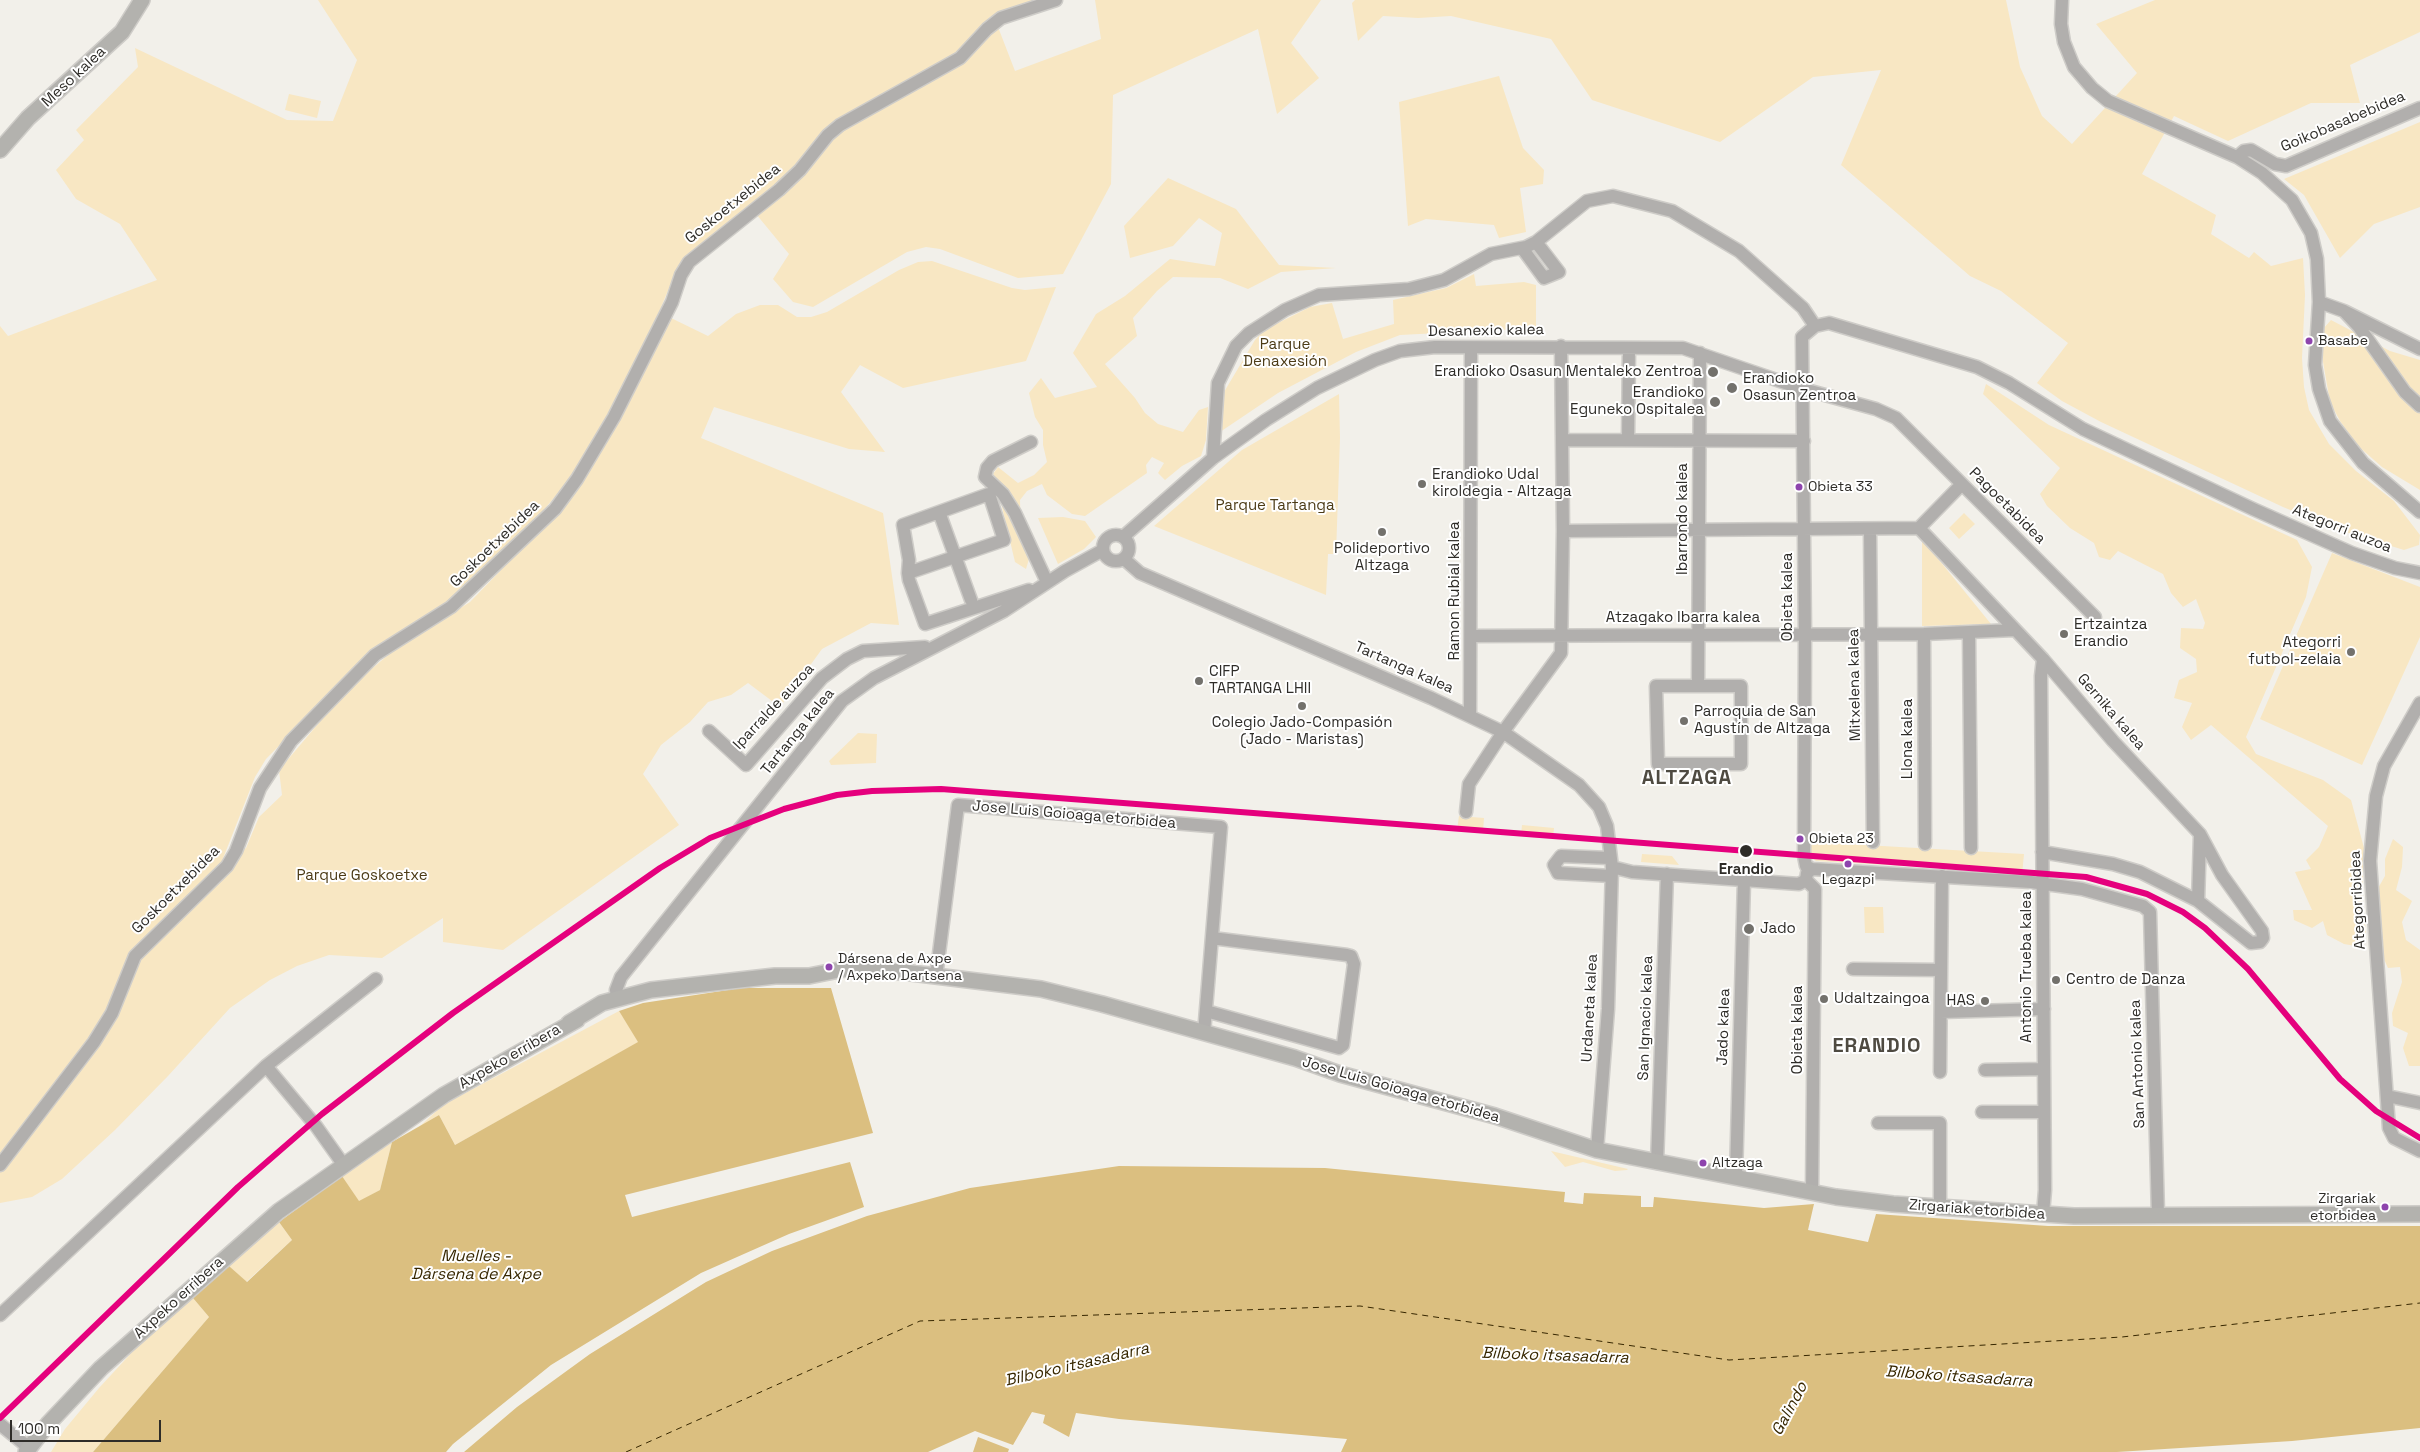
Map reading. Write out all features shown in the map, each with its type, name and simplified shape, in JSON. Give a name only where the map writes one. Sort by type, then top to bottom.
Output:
[{"type":"main road","name":"Meso kalea","points":[[0,150],[28,118],[122,32],[142,0]]},
{"type":"main road","name":"Jose Luis Goioaga etorbidea","points":[[569,1023],[602,1003],[642,992],[741,979],[809,976],[844,970],[874,970],[1041,989],[1495,1116],[1597,1150],[1657,1163]]},
{"type":"main road","name":"Axpeko erribera","points":[[28,1451],[64,1406],[149,1324],[243,1240],[343,1164],[444,1095],[569,1023],[663,990]]},
{"type":"main road","name":"Zirgariak etorbidea","points":[[1657,1163],[1812,1188],[1876,1202],[1940,1208],[2095,1217],[2420,1214]]},
{"type":"street","name":"Goskoetxebidea","points":[[0,1166],[94,1042],[112,1013],[135,956],[227,866],[236,851],[260,788],[291,741],[375,656],[451,607],[555,508],[577,479],[614,417],[672,302],[681,275],[689,262],[779,190],[800,170],[828,135],[840,125],[960,58],[986,29],[1001,18],[1056,0]]},
{"type":"street","points":[[2064,1],[2061,24],[2064,42],[2074,67],[2092,88],[2108,101],[2237,157],[2262,173],[2292,200],[2311,233],[2317,259],[2319,302],[2315,365],[2319,389],[2330,421],[2363,463],[2420,512]]},
{"type":"street","name":"Goikobasabebidea","points":[[2237,157],[2244,151],[2251,150],[2278,166],[2286,166],[2420,108]]},
{"type":"street","points":[[1213,458],[1218,383],[1236,346],[1249,333],[1284,310],[1318,295],[1409,289],[1444,280],[1491,254],[1522,248],[1536,242],[1587,201],[1613,196],[1672,211],[1739,251],[1803,308],[1815,326]]},
{"type":"street","points":[[1522,248],[1544,278],[1559,272],[1536,242]]},
{"type":"street","points":[[2319,302],[2344,310],[2420,349]]},
{"type":"street","points":[[2344,310],[2359,327],[2405,392],[2420,406]]},
{"type":"street","name":"Ategorri auzoa","points":[[1815,326],[1830,324],[1977,367],[2009,383],[2083,429],[2253,510],[2339,548],[2395,568],[2420,573]]},
{"type":"street","name":"Obieta kalea","points":[[1812,1188],[1815,889],[1808,874],[1804,856],[1805,635],[1802,337],[1815,326]]},
{"type":"street","points":[[1466,812],[1468,784],[1503,732],[1561,653],[1563,531],[1561,346]]},
{"type":"street","name":"Desanexio kalea","points":[[1124,537],[1213,458],[1266,420],[1317,388],[1375,360],[1400,351],[1435,347],[1561,346],[1684,348],[1803,389],[1876,409],[1896,418]]},
{"type":"street","name":"Ramon Rubial kalea","points":[[1470,715],[1471,348]]},
{"type":"street","points":[[1628,440],[1629,348]]},
{"type":"street","name":"Ibarrondo kalea","points":[[1698,686],[1700,353]]},
{"type":"street","name":"Pagoetabidea","points":[[1896,418],[2096,617]]},
{"type":"street","points":[[1562,440],[1804,441]]},
{"type":"street","points":[[908,573],[1004,540],[989,494],[903,525],[909,560],[908,573],[908,580],[925,624],[1042,586],[1015,514],[1003,494],[985,477],[987,468],[993,461],[1031,442]]},
{"type":"street","points":[[1563,531],[1918,528],[1962,484]]},
{"type":"street","points":[[939,512],[971,600]]},
{"type":"street","name":"Gernika kalea","points":[[1918,528],[2042,659],[2113,741],[2200,834],[2222,875],[2262,930],[2263,938],[2260,942],[2251,943],[2198,901]]},
{"type":"street","name":"Mitxelena kalea","points":[[1870,529],[1873,842]]},
{"type":"street","points":[[1115,535],[1124,537],[1130,548],[1124,559],[1111,561],[1103,550],[1107,538],[1115,535]]},
{"type":"street","name":"Tartanga kalea","points":[[617,998],[616,990],[621,977],[842,701],[874,678],[1004,611],[1103,550]]},
{"type":"street","name":"Tartanga kalea","points":[[1124,559],[1148,577],[1470,715],[1503,732],[1589,794],[1604,814],[1609,837],[1611,867]]},
{"type":"street","name":"Atzagako Ibarra kalea","points":[[1471,636],[1924,634],[2014,630]]},
{"type":"street","points":[[1969,633],[1971,848]]},
{"type":"street","name":"Llona kalea","points":[[1924,634],[1925,844]]},
{"type":"street","name":"Iparralde auzoa","points":[[709,731],[746,765],[822,678],[847,659],[863,651],[925,647],[928,650]]},
{"type":"street","name":"Antonio Trueba kalea","points":[[2042,659],[2043,1214]]},
{"type":"street","points":[[1656,686],[1698,686],[1741,686],[1741,764],[1658,764],[1656,686]]},
{"type":"street","name":"Ategorribidea","points":[[2420,703],[2384,766],[2376,796],[2370,861],[2389,1128],[2394,1138],[2420,1151]]},
{"type":"street","name":"Jose Luis Goioaga etorbidea","points":[[936,977],[958,805],[1221,828],[1204,1034]]},
{"type":"street","points":[[2042,852],[2080,857],[2122,867],[2168,884],[2198,901],[2200,834]]},
{"type":"street","points":[[1611,867],[1632,872],[1800,884],[1808,874],[1942,876],[2042,883]]},
{"type":"street","name":"Urdaneta kalea","points":[[1597,1150],[1608,1009],[1611,867]]},
{"type":"street","name":"San Ignacio kalea","points":[[1657,1163],[1667,874]]},
{"type":"street","points":[[1940,1072],[1942,876]]},
{"type":"street","name":"Jado kalea","points":[[1736,1176],[1744,880]]},
{"type":"street","name":"San Antonio kalea","points":[[2042,883],[2112,896],[2143,906],[2150,912],[2158,1215]]},
{"type":"street","name":"Jose Luis Goioaga etorbidea","points":[[1206,1011],[1339,1048],[1343,1045],[1354,960],[1347,955],[1212,938]]},
{"type":"street","points":[[1853,969],[1941,970]]},
{"type":"street","points":[[0,1315],[266,1066],[376,979]]},
{"type":"street","points":[[1941,1012],[2044,1009]]},
{"type":"street","points":[[266,1066],[321,1132],[343,1164]]},
{"type":"street","points":[[1985,1070],[2044,1069]]},
{"type":"street","points":[[2387,1101],[2420,1103]]},
{"type":"street","points":[[1982,1112],[2044,1112]]},
{"type":"street","points":[[1878,1123],[1940,1123],[1940,1208]]},
{"type":"street","name":"Axpeko erribera","points":[[1,1425],[28,1451]]},
{"type":"green space","name":"Parque Goskoetxe","points":[[318,0],[1041,0],[990,17],[952,57],[833,125],[788,176],[678,267],[610,416],[567,482],[543,511],[450,605],[376,648],[266,759],[255,777],[222,861],[246,848],[259,817],[282,795],[279,770],[334,705],[362,677],[394,650],[470,602],[569,500],[671,318],[708,336],[736,314],[760,305],[778,305],[797,317],[811,317],[827,312],[899,270],[918,262],[932,261],[1012,288],[1025,290],[1056,287],[1026,361],[903,388],[860,365],[841,392],[885,452],[849,449],[714,407],[701,438],[883,513],[899,625],[871,623],[822,649],[780,707],[748,683],[731,695],[708,702],[690,722],[661,745],[643,774],[679,825],[503,950],[443,942],[443,918],[382,958],[329,955],[297,966],[270,980],[230,1008],[168,1076],[115,1130],[62,1179],[32,1197],[0,1203],[0,326],[8,336],[157,280],[120,224],[76,199],[56,170],[84,140],[76,130],[138,67],[135,48],[287,120],[333,121],[357,60]]},
{"type":"green space","points":[[1095,0],[1321,0],[1291,43],[1319,78],[1277,114],[1258,29],[1113,95],[1111,184],[1063,274],[1018,278],[940,249],[926,247],[907,252],[813,307],[793,302],[773,279],[789,254],[756,214],[788,191],[838,131],[998,27],[1015,71],[1101,39]]},
{"type":"green space","points":[[1355,0],[2006,0],[2020,67],[2042,116],[2072,144],[2137,73],[2096,24],[2155,0],[2420,0],[2420,32],[2350,65],[2360,103],[2311,103],[2228,141],[2174,116],[2142,174],[2216,215],[2211,234],[2249,258],[2254,252],[2271,266],[2303,258],[2305,295],[2302,358],[2304,387],[2309,410],[2329,444],[2356,471],[2394,501],[2420,535],[2419,545],[2404,550],[2339,530],[2283,507],[2101,422],[2062,401],[2037,383],[2068,343],[2001,291],[1970,276],[1841,165],[1881,70],[1813,77],[1720,142],[1592,100],[1551,39],[1451,16],[1418,18],[1383,16],[1358,41],[1352,3]]},
{"type":"green space","points":[[1499,76],[1523,148],[1544,170],[1543,184],[1520,188],[1526,232],[1499,238],[1494,225],[1426,219],[1408,226],[1399,102]]},
{"type":"green space","points":[[289,94],[321,101],[317,118],[285,110]]},
{"type":"green space","points":[[2420,122],[2420,207],[2374,224],[2340,258],[2304,195],[2284,179]]},
{"type":"green space","points":[[1168,178],[1236,209],[1279,265],[1336,268],[1281,272],[1248,289],[1220,278],[1173,277],[1157,291],[1133,318],[1137,336],[1105,364],[1135,398],[1145,413],[1158,424],[1183,432],[1199,410],[1208,407],[1206,440],[1201,456],[1182,466],[1165,480],[1158,473],[1164,463],[1152,457],[1146,465],[1147,473],[1085,516],[1072,514],[1047,495],[1042,484],[1027,491],[1020,500],[1021,536],[1029,559],[1026,569],[1015,562],[1001,503],[1000,483],[993,474],[998,467],[1018,483],[1034,475],[1047,462],[1043,445],[1043,430],[1035,417],[1029,393],[1041,378],[1055,398],[1097,387],[1073,353],[1096,314],[1125,296],[1170,259],[1215,266],[1222,233],[1199,218],[1173,246],[1130,258],[1124,226]]},
{"type":"green space","name":"Parque Denaxesión","points":[[1474,274],[1476,286],[1524,282],[1536,285],[1536,328],[1400,335],[1356,352],[1278,393],[1220,432],[1224,392],[1255,340],[1264,330],[1310,307],[1332,303],[1343,339],[1394,324],[1393,300],[1446,288]]},
{"type":"green space","points":[[2331,320],[2390,351],[2420,360],[2420,490],[2382,467],[2357,445],[2340,421],[2330,402],[2322,356],[2323,329]]},
{"type":"green space","points":[[1986,384],[2049,425],[2297,540],[2312,567],[2306,597],[2246,737],[2256,754],[2323,780],[2351,800],[2364,848],[2362,899],[2366,932],[2361,947],[2344,944],[2327,935],[2323,921],[2312,928],[2294,920],[2293,910],[2312,910],[2295,872],[2311,869],[2306,860],[2319,847],[2328,826],[2211,725],[2191,740],[2182,727],[2192,703],[2174,698],[2179,680],[2197,672],[2196,659],[2180,648],[2181,628],[2203,629],[2205,623],[2196,599],[2183,607],[2171,593],[2163,574],[2118,551],[2110,560],[2099,557],[2094,543],[2070,528],[2047,506],[2040,494],[2060,468],[1983,394]]},
{"type":"green space","name":"Parque Tartanga","points":[[1339,394],[1340,438],[1336,554],[1328,554],[1326,595],[1154,526],[1242,450]]},
{"type":"green space","points":[[1964,513],[1975,524],[1959,539],[1949,528]]},
{"type":"green space","points":[[1063,517],[1085,521],[1096,537],[1084,549],[1058,564],[1038,518]]},
{"type":"green space","points":[[1922,539],[1991,624],[1922,626]]},
{"type":"green space","name":"Ategorri futbol-zelaia","points":[[2332,553],[2420,587],[2420,637],[2362,765],[2260,719]]},
{"type":"green space","points":[[858,733],[877,734],[876,763],[831,765],[829,761]]},
{"type":"green space","points":[[1459,816],[1484,818],[1483,832],[1457,830]]},
{"type":"green space","points":[[1522,825],[1554,828],[1553,838],[1521,835]]},
{"type":"green space","points":[[2393,839],[2403,847],[2402,867],[2396,890],[2412,901],[2402,922],[2406,940],[2420,950],[2420,1066],[2409,1066],[2403,1048],[2408,1033],[2393,1026],[2392,1013],[2402,982],[2400,967],[2388,968],[2383,957],[2377,890],[2385,876],[2385,859]]},
{"type":"green space","points":[[1811,842],[2024,854],[2022,875],[1942,868],[1816,861],[1811,857]]},
{"type":"green space","points":[[1642,854],[1672,856],[1679,865],[1641,862]]},
{"type":"green space","points":[[1864,907],[1883,907],[1884,933],[1865,933]]},
{"type":"green space","points":[[619,1011],[639,1042],[455,1145],[439,1115],[419,1127],[443,1105]]},
{"type":"green space","points":[[392,1142],[380,1190],[359,1202],[342,1176]]},
{"type":"green space","points":[[1551,1151],[1628,1169],[1615,1171],[1583,1162],[1565,1167]]},
{"type":"green space","points":[[279,1222],[292,1240],[246,1282],[229,1266]]},
{"type":"green space","points":[[193,1298],[209,1317],[93,1452],[51,1452],[65,1429],[99,1388],[135,1349]]},
{"type":"water","name":"Muelles - Dársena de Axpe","points":[[741,988],[831,988],[873,1133],[625,1195],[632,1217],[850,1162],[864,1207],[789,1234],[701,1273],[551,1365],[453,1444],[446,1452],[93,1452],[209,1317],[193,1298],[229,1266],[247,1282],[292,1240],[279,1222],[342,1176],[359,1201],[380,1190],[392,1142],[439,1115],[455,1145],[638,1042],[619,1011],[643,1003]]},
{"type":"water","points":[[1119,1166],[1325,1168],[1565,1192],[1564,1202],[1583,1204],[1584,1193],[1641,1196],[1641,1207],[1653,1207],[1654,1197],[1764,1208],[1814,1204],[1808,1230],[1868,1242],[1876,1214],[2048,1226],[2420,1226],[2420,1428],[2292,1441],[2117,1452],[1341,1452],[1347,1439],[1119,1419],[1076,1413],[1069,1437],[1043,1423],[1045,1415],[1032,1412],[1013,1445],[975,1431],[928,1452],[464,1452],[517,1407],[590,1354],[706,1282],[772,1251],[867,1216],[970,1188]]},
{"type":"water","points":[[978,1437],[1009,1449],[1008,1452],[973,1452]]},
{"type":"ferry route","points":[[626,1452],[920,1321],[1360,1306],[1729,1360],[2122,1337],[2420,1303]]},
{"type":"transit line","points":[[0,1418],[238,1187],[322,1114],[453,1013],[660,868],[710,838],[784,809],[837,795],[872,791],[941,789],[2086,877],[2147,894],[2183,912],[2205,928],[2248,969],[2340,1079],[2376,1111],[2420,1138]]},
{"type":"place","name":"Basabe","points":[[2309,341]]},
{"type":"place","name":"Erandioko Osasun Mentaleko Zentroa","points":[[1713,372]]},
{"type":"place","name":"Erandioko Osasun Zentroa","points":[[1732,388]]},
{"type":"place","name":"Erandioko Eguneko Ospitalea","points":[[1715,402]]},
{"type":"place","name":"Erandioko Udal kiroldegia - Altzaga","points":[[1422,484]]},
{"type":"place","name":"Obieta 33","points":[[1799,487]]},
{"type":"place","name":"Polideportivo Altzaga","points":[[1382,532]]},
{"type":"place","name":"Ertzaintza Erandio","points":[[2064,634]]},
{"type":"place","name":"Ategorri futbol-zelaia","points":[[2351,652]]},
{"type":"place","name":"CIFP TARTANGA LHII","points":[[1199,681]]},
{"type":"place","name":"Colegio Jado-Compasión (Jado - Maristas)","points":[[1302,706]]},
{"type":"place","name":"Parroquia de San Agustín de Altzaga","points":[[1684,721]]},
{"type":"place","name":"Obieta 23","points":[[1800,839]]},
{"type":"place","name":"Erandio","points":[[1746,851]]},
{"type":"place","name":"Legazpi","points":[[1848,864]]},
{"type":"place","name":"Jado","points":[[1749,929]]},
{"type":"place","name":"Dársena de Axpe / Axpeko Dartsena","points":[[829,967]]},
{"type":"place","name":"Centro de Danza","points":[[2056,980]]},
{"type":"place","name":"Udaltzaingoa","points":[[1824,999]]},
{"type":"place","name":"HAS","points":[[1985,1001]]},
{"type":"place","name":"Altzaga","points":[[1703,1163]]},
{"type":"place","name":"Zirgariak etorbidea","points":[[2385,1207]]},
{"type":"district","name":"ALTZAGA","points":[[1687,779]]},
{"type":"district","name":"ERANDIO","points":[[1877,1047]]},
{"type":"water label","name":"Bilboko itsasadarra","points":[[1555,1356]]},
{"type":"water label","name":"Bilboko itsasadarra","points":[[1077,1365]]},
{"type":"water label","name":"Bilboko itsasadarra","points":[[1959,1377]]},
{"type":"water label","name":"Galindo","points":[[1790,1409]]}]
